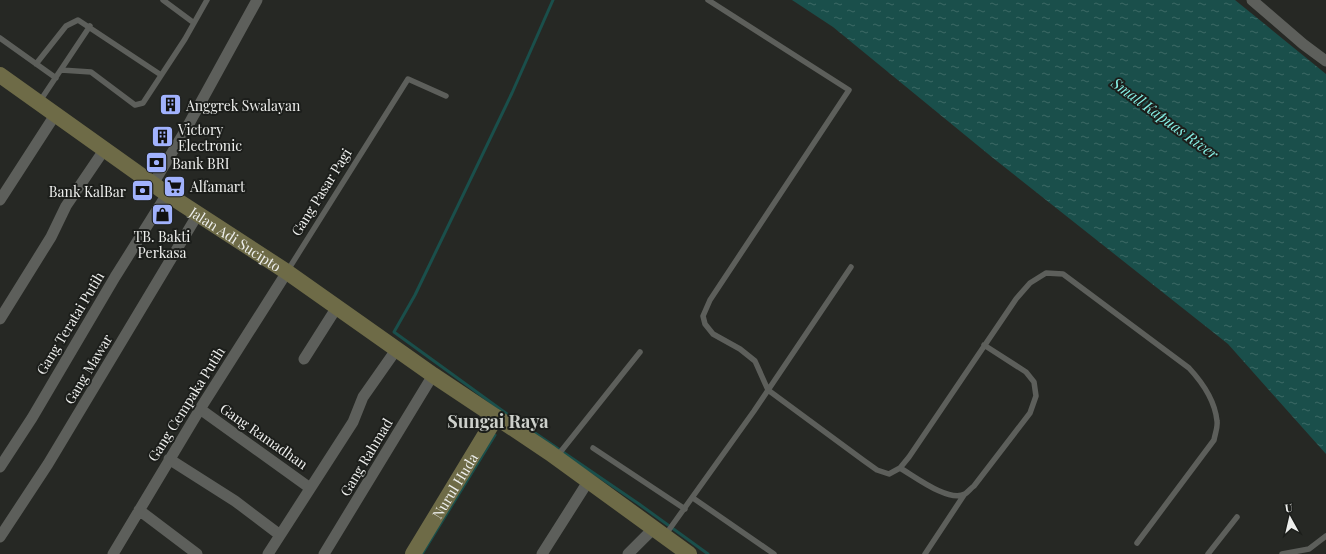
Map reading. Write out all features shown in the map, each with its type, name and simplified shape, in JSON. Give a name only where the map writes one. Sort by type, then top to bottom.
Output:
[{"type":"main road","name":"Jalan Adi Sucipto","points":[[0,75],[167,194],[287,272],[396,350],[665,530],[681,550]]},
{"type":"main road","name":"Nurul Huda","points":[[412,554],[496,417]]},
{"type":"street","points":[[153,184],[185,131],[257,0]]},
{"type":"street","points":[[1252,0],[1303,44],[1326,61]]},
{"type":"street","points":[[0,200],[55,115]]},
{"type":"street","points":[[0,319],[51,237],[66,206],[104,150]]},
{"type":"street","name":"Gang Teratai Putih","points":[[0,467],[32,418],[115,276],[167,194]]},
{"type":"street","name":"Gang Mawar","points":[[0,537],[52,458],[198,214]]},
{"type":"street","name":"Gang Cempaka Putih","points":[[114,554],[200,409],[287,272]]},
{"type":"street","points":[[304,359],[337,307]]},
{"type":"street","points":[[268,554],[353,422],[363,397],[396,350]]},
{"type":"street","name":"Gang Rahmad","points":[[324,554],[433,375]]},
{"type":"street","name":"Gang Ramadhan","points":[[200,409],[310,488]]},
{"type":"street","points":[[170,459],[235,501],[280,536]]},
{"type":"street","points":[[542,554],[589,480]]},
{"type":"street","points":[[139,510],[197,554]]},
{"type":"street","points":[[628,554],[665,530]]},
{"type":"lane","points":[[163,0],[194,23]]},
{"type":"lane","points":[[60,70],[91,72],[135,105],[143,103],[207,0]]},
{"type":"lane","points":[[708,0],[849,90],[710,300],[703,316],[705,324],[713,334],[740,349],[756,361],[768,390],[877,470],[888,474],[900,468],[1016,299],[1030,283],[1046,273],[1063,274],[1189,368],[1202,381],[1214,407],[1218,422],[1214,440],[1136,543]]},
{"type":"lane","points":[[36,64],[66,26],[78,20],[90,26],[161,75]]},
{"type":"lane","points":[[39,103],[90,26]]},
{"type":"lane","points":[[0,38],[56,78]]},
{"type":"lane","name":"Gang Pasar Pagi","points":[[287,272],[377,126],[408,79],[446,96]]},
{"type":"lane","points":[[665,530],[685,509],[693,498],[851,267]]},
{"type":"lane","points":[[925,554],[964,495],[974,486],[1030,413],[1036,396],[1034,382],[1026,372],[984,345]]},
{"type":"lane","points":[[558,454],[640,352]]},
{"type":"lane","points":[[593,448],[685,509]]},
{"type":"lane","points":[[900,468],[936,490],[952,496],[964,495]]},
{"type":"lane","points":[[693,498],[774,554]]},
{"type":"lane","points":[[1208,554],[1237,517]]},
{"type":"lane","points":[[1282,554],[1309,549],[1326,536]]},
{"type":"water","name":"Small Kapuas River","points":[[792,0],[1235,0],[1326,74],[1326,454],[1228,344],[993,158],[833,27]]},
{"type":"waterway","points":[[553,0],[512,93],[415,295],[394,332],[507,414],[639,504],[708,554]]},
{"type":"waterway","points":[[422,554],[495,435]]},
{"type":"place","name":"Anggrek Swalayan","points":[[171,105]]},
{"type":"place","name":"Victory Electronic","points":[[162,137]]},
{"type":"place","name":"Bank BRI","points":[[156,163]]},
{"type":"place","name":"Alfamart","points":[[175,186]]},
{"type":"place","name":"Bank KalBar","points":[[142,191]]},
{"type":"place","name":"TB. Bakti Perkasa","points":[[162,214]]},
{"type":"district","name":"Sungai Raya","points":[[498,421]]}]
